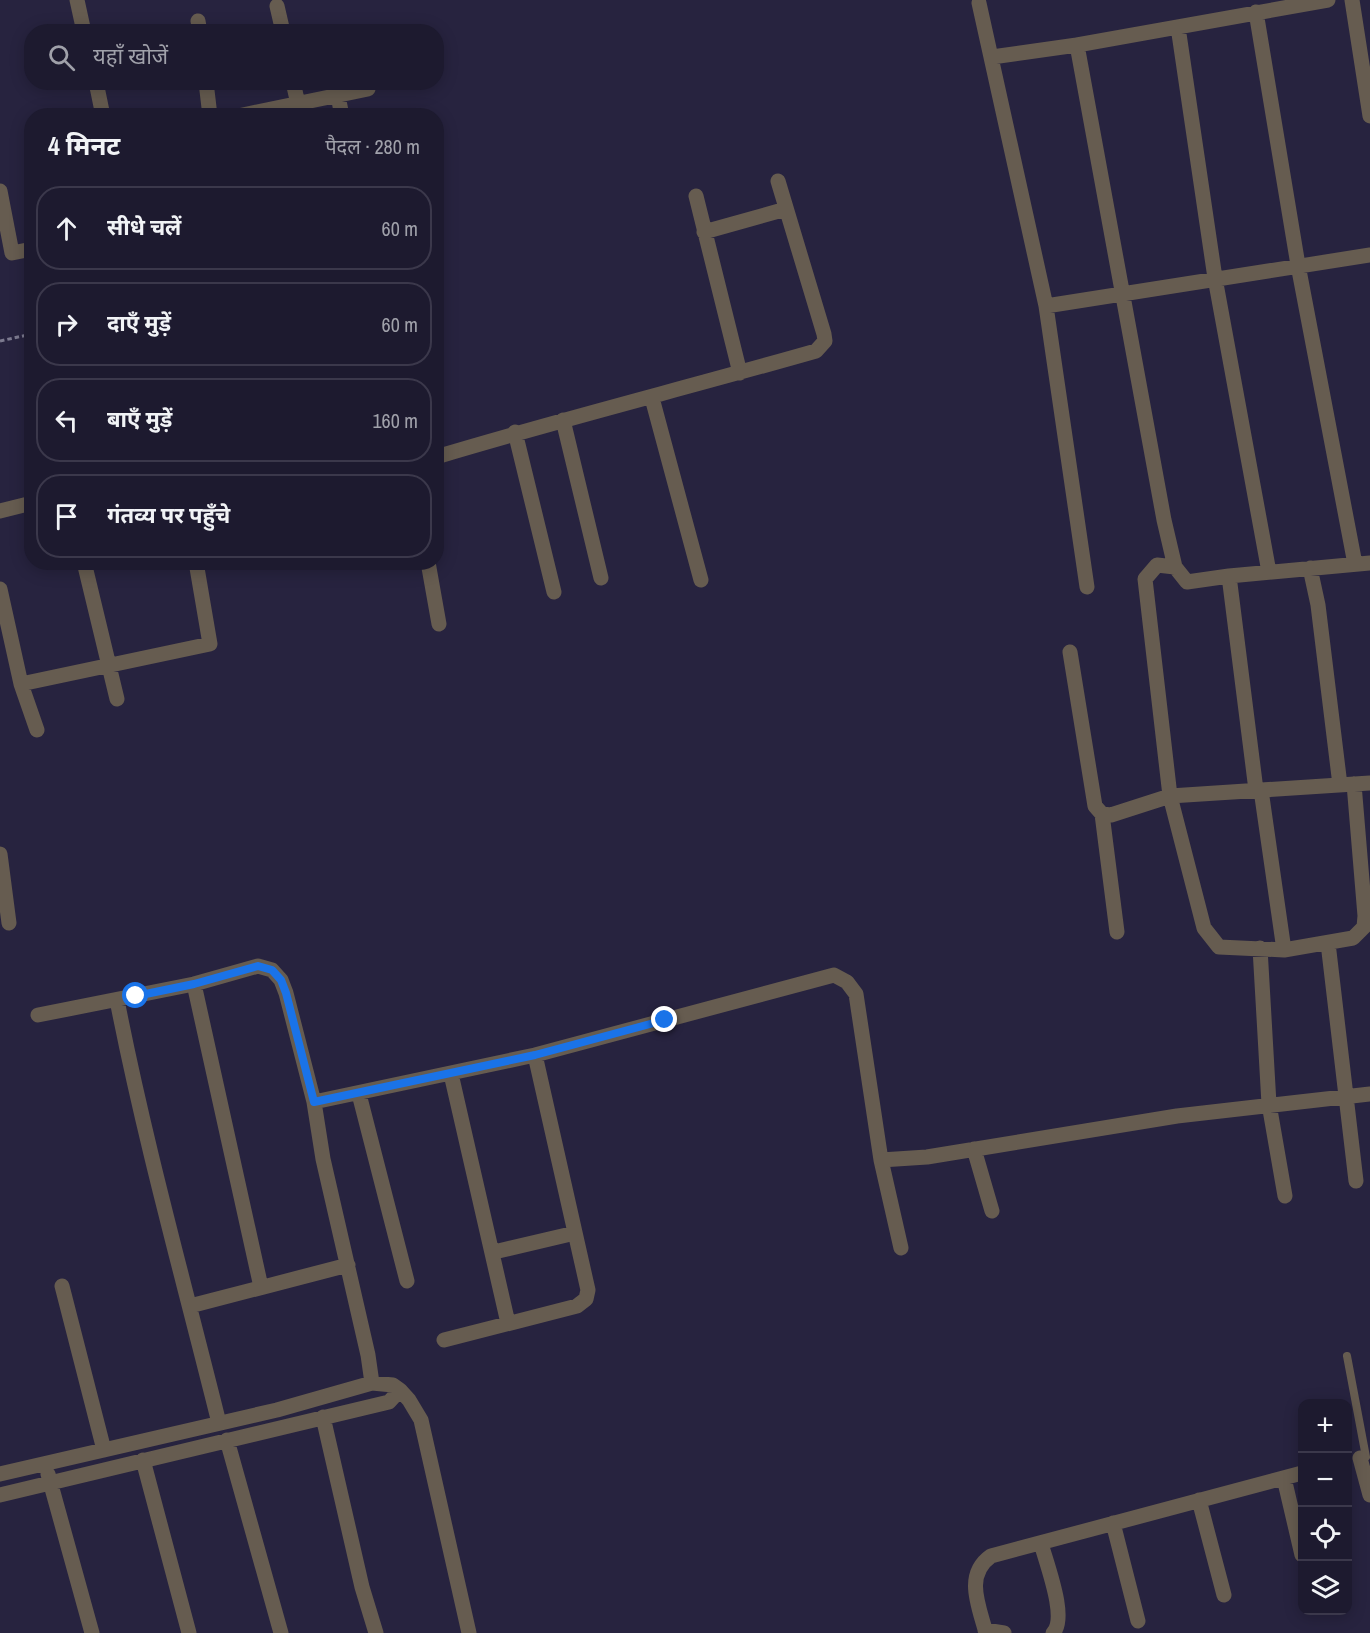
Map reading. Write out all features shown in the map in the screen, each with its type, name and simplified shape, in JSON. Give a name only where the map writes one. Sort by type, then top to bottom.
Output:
[{"type":"street","points":[[77,0],[82,24]]},
{"type":"street","points":[[992,57],[1077,45],[1328,0]]},
{"type":"street","points":[[1352,0],[1370,116]]},
{"type":"street","points":[[980,3],[1046,306],[1087,587]]},
{"type":"street","points":[[278,6],[281,24]]},
{"type":"street","points":[[1077,45],[1169,545],[1175,567],[1187,582],[1363,563],[1298,265],[1256,12]]},
{"type":"street","points":[[1178,27],[1215,278],[1269,572]]},
{"type":"street","points":[[98,90],[101,108]]},
{"type":"street","points":[[207,90],[209,108]]},
{"type":"street","points":[[295,90],[298,104]]},
{"type":"street","points":[[284,108],[364,90]]},
{"type":"street","points":[[338,96],[340,108]]},
{"type":"street","points":[[444,454],[515,432],[652,398],[816,351],[825,341],[778,181]]},
{"type":"street","points":[[0,191],[12,253],[24,251]]},
{"type":"street","points":[[696,196],[740,373]]},
{"type":"street","points":[[704,232],[786,209]]},
{"type":"street","points":[[1046,306],[1370,255]]},
{"type":"street","points":[[652,398],[701,580]]},
{"type":"street","points":[[563,420],[601,578]]},
{"type":"street","points":[[515,432],[554,592]]},
{"type":"street","points":[[0,511],[24,505]]},
{"type":"street","points":[[1175,567],[1157,565],[1145,579],[1170,796],[1204,928],[1212,941],[1222,948],[1284,950],[1353,939],[1360,934],[1365,916],[1366,890],[1310,568]]},
{"type":"street","points":[[86,570],[117,699]]},
{"type":"street","points":[[21,684],[210,644],[197,570]]},
{"type":"street","points":[[429,570],[439,624]]},
{"type":"street","points":[[1229,576],[1258,790],[1284,950]]},
{"type":"street","points":[[0,589],[21,684],[37,730]]},
{"type":"street","points":[[1070,652],[1092,796],[1095,806],[1102,814],[1117,932]]},
{"type":"street","points":[[1102,814],[1111,815],[1170,796],[1370,783]]},
{"type":"street","points":[[0,854],[9,923]]},
{"type":"street","points":[[1328,943],[1344,1097],[1356,1181]]},
{"type":"street","points":[[1260,948],[1269,1104],[1285,1196]]},
{"type":"street","points":[[38,1015],[194,984],[258,966],[272,970],[281,980],[286,993],[314,1102],[323,1159],[372,1383]]},
{"type":"street","points":[[314,1102],[535,1055],[834,975],[848,982],[856,994],[881,1160],[901,1248]]},
{"type":"street","points":[[194,984],[261,1287]]},
{"type":"street","points":[[117,1000],[140,1109],[181,1280],[190,1306],[219,1423]]},
{"type":"street","points":[[444,1340],[578,1306],[586,1299],[588,1290],[535,1055]]},
{"type":"street","points":[[451,1074],[494,1252],[508,1323]]},
{"type":"street","points":[[359,1094],[407,1281]]},
{"type":"street","points":[[881,1160],[927,1157],[1269,1104],[1370,1094]]},
{"type":"street","points":[[974,1149],[992,1211]]},
{"type":"street","points":[[494,1252],[575,1233]]},
{"type":"street","points":[[190,1306],[348,1265]]},
{"type":"street","points":[[62,1286],[104,1450]]},
{"type":"street","points":[[0,1474],[277,1410],[372,1383],[397,1390],[409,1400],[422,1420],[469,1633]]},
{"type":"street","points":[[0,1495],[389,1402],[397,1390]]},
{"type":"street","points":[[322,1418],[362,1587],[376,1633]]},
{"type":"street","points":[[228,1440],[281,1633]]},
{"type":"street","points":[[1361,1458],[1370,1495]]},
{"type":"street","points":[[143,1460],[189,1633]]},
{"type":"street","points":[[45,1464],[92,1633]]},
{"type":"street","points":[[1004,1633],[985,1631],[974,1584],[976,1571],[991,1556],[1298,1474]]},
{"type":"street","points":[[1284,1478],[1298,1538]]},
{"type":"street","points":[[1199,1500],[1224,1595]]},
{"type":"street","points":[[1113,1523],[1138,1621]]},
{"type":"street","points":[[1041,1543],[1060,1615],[1058,1628],[1053,1633]]},
{"type":"lane","points":[[1347,1356],[1361,1458]]},
{"type":"path","points":[[0,341],[24,335]]},
{"type":"route","points":[[136,996],[194,984],[258,966],[272,970],[281,980],[286,993],[314,1102],[535,1055],[665,1020]]}]
